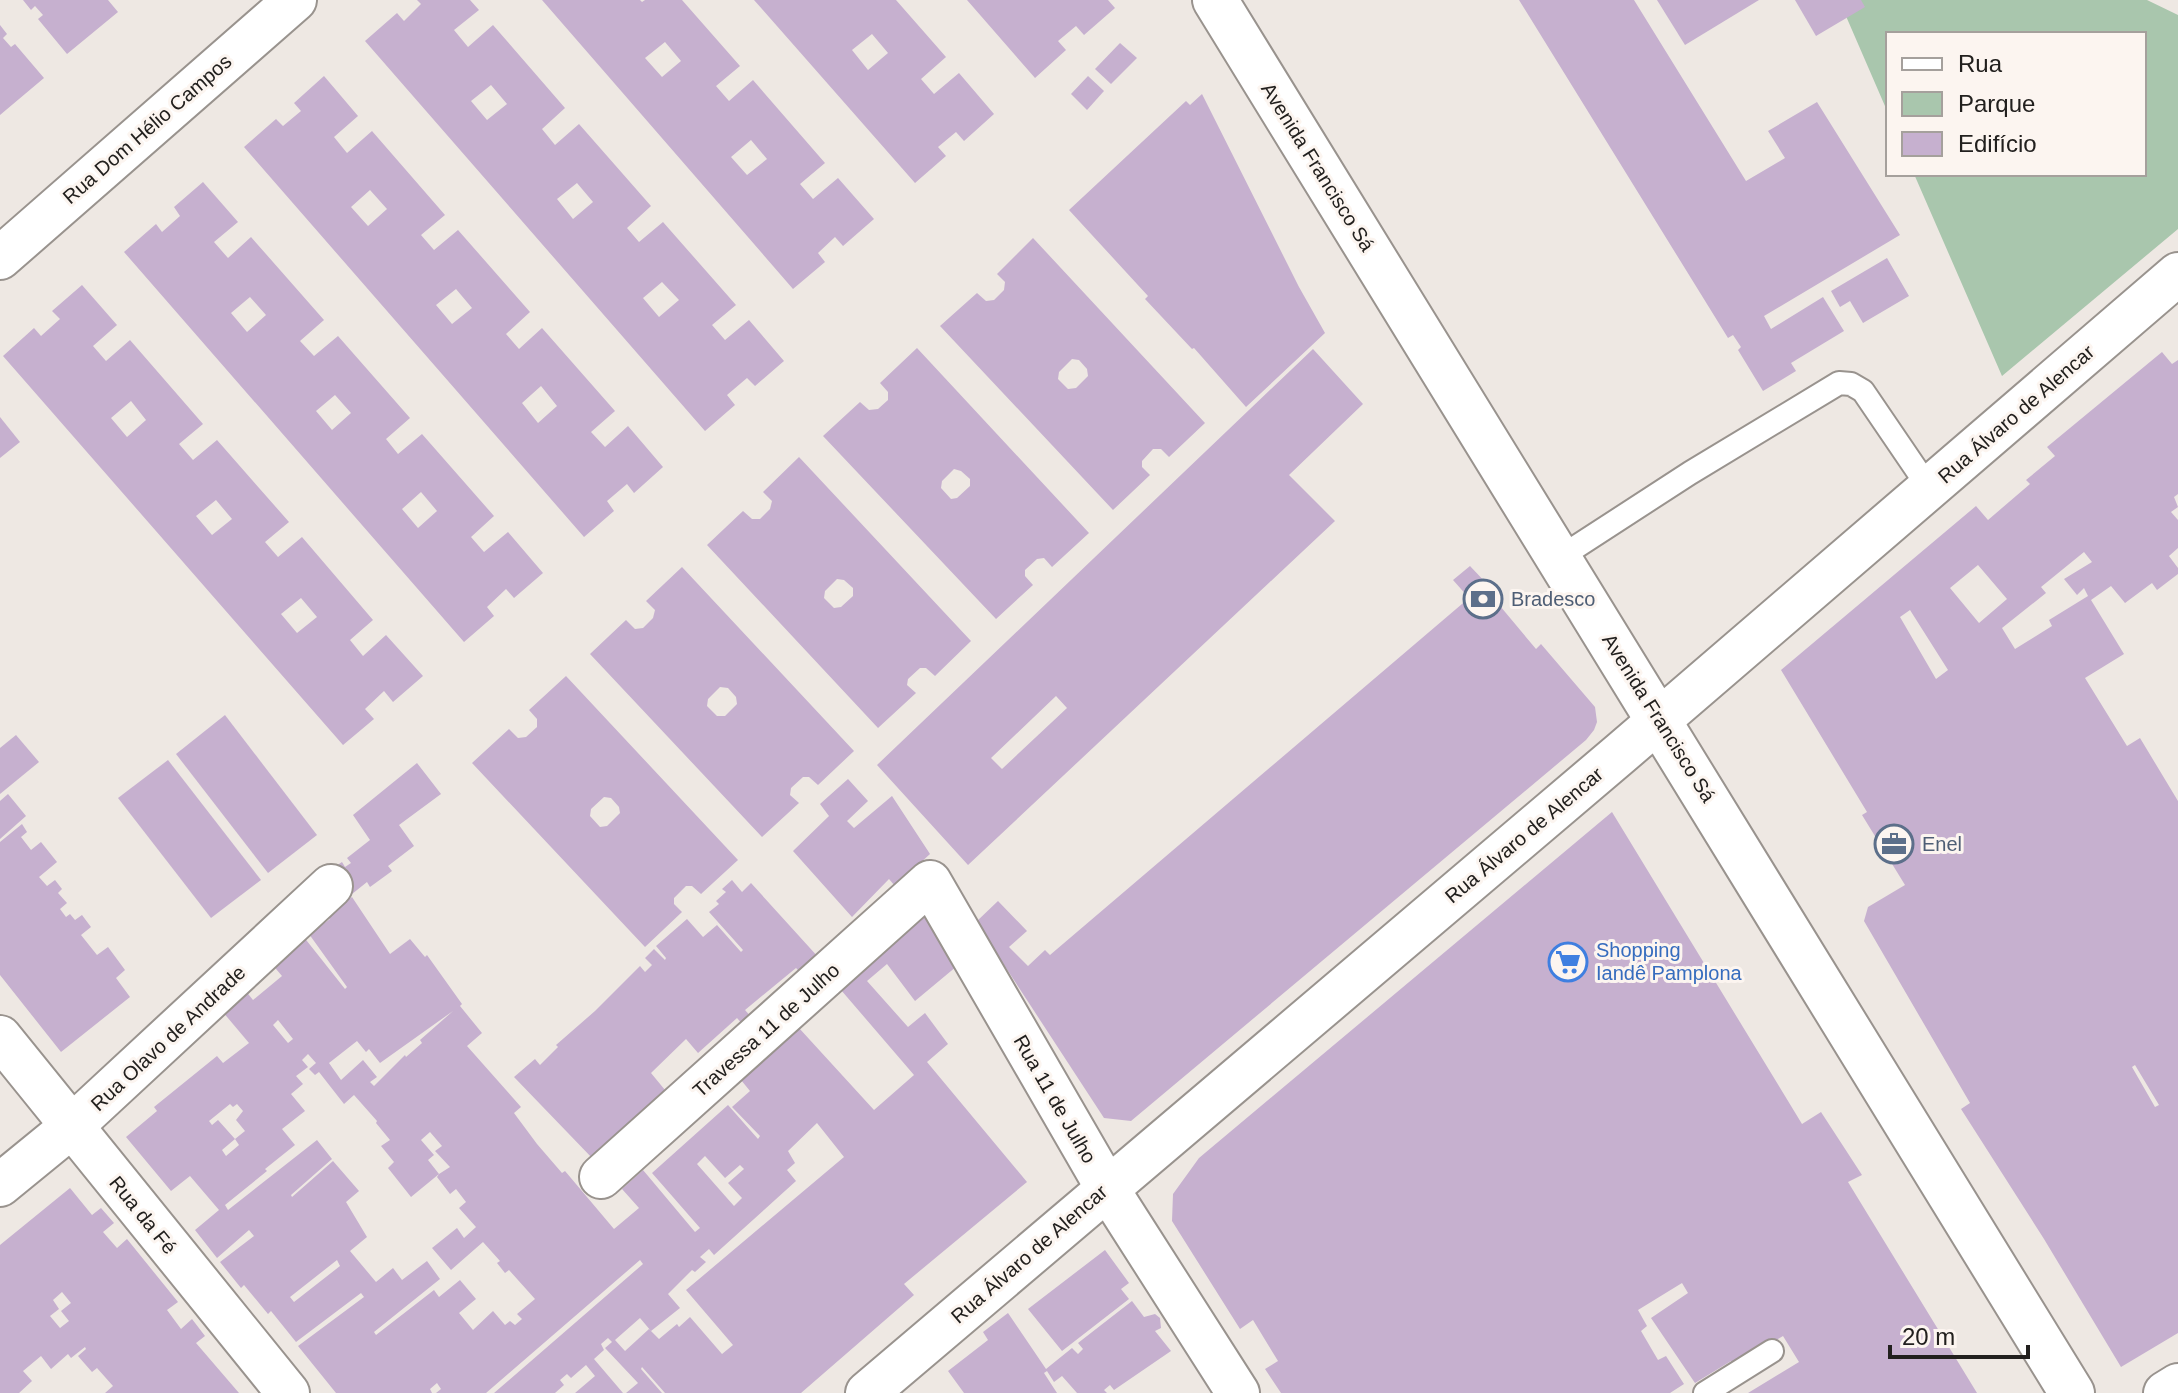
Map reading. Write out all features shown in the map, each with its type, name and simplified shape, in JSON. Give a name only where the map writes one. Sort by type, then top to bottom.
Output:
[{"type":"main road","name":"Avenida Francisco Sá","points":[[1217,1],[2072,1393]]},
{"type":"street","name":"Rua Dom Hélio Campos","points":[[0,258],[295,0]]},
{"type":"street","name":"Rua Álvaro de Alencar","points":[[867,1393],[1660,720],[2178,274]]},
{"type":"street","name":"Rua 11 de Julho","points":[[930,882],[1107,1188],[1238,1393]]},
{"type":"street","name":"Travessa 11 de Julho","points":[[601,1177],[930,882]]},
{"type":"street","name":"Rua Olavo de Andrade","points":[[0,1185],[71,1127],[331,886]]},
{"type":"street","name":"Rua da Fé","points":[[0,1037],[272,1387]]},
{"type":"street","points":[[2165,1393],[2178,1385]]},
{"type":"lane","points":[[1559,558],[1690,473],[1839,383],[1851,384],[1863,391],[1929,488]]},
{"type":"lane","points":[[1705,1393],[1772,1351]]},
{"type":"green space","points":[[1839,0],[2147,0],[2178,15],[2178,229],[2002,376],[1915,176],[2146,176],[2146,32],[1886,32],[1886,108]]},
{"type":"building","points":[[23,0],[108,0],[118,12],[67,54],[38,19],[43,15],[35,6],[31,10]]},
{"type":"building","points":[[417,0],[470,0],[479,10],[454,30],[468,47],[493,25],[565,108],[542,129],[555,145],[579,124],[651,206],[627,228],[639,242],[663,222],[736,305],[712,325],[725,340],[749,320],[784,361],[755,386],[747,378],[727,395],[735,405],[705,431],[365,41],[397,13],[404,21],[421,4]],"holes":[[[491,85],[507,104],[487,120],[471,101]],[[577,183],[593,202],[573,219],[557,199]],[[662,282],[679,300],[659,317],[643,298]]]},
{"type":"building","points":[[542,0],[682,0],[740,66],[716,86],[729,101],[753,80],[825,163],[800,184],[813,199],[838,178],[874,219],[843,246],[835,237],[818,253],[825,262],[793,289]],"holes":[[[665,42],[681,61],[662,77],[645,58]],[[751,140],[767,159],[747,175],[731,157]]]},
{"type":"building","points":[[754,0],[896,0],[946,57],[921,79],[934,94],[959,73],[994,114],[964,141],[956,132],[938,147],[946,156],[915,183]],"holes":[[[872,34],[888,53],[868,70],[852,50]]]},
{"type":"building","points":[[967,0],[1108,0],[1115,8],[1084,35],[1076,26],[1058,41],[1066,50],[1035,78]]},
{"type":"building","points":[[1519,0],[1634,0],[1746,181],[1785,158],[1768,131],[1817,102],[1900,235],[1764,316],[1771,329],[1823,297],[1844,331],[1791,363],[1796,371],[1763,391],[1738,350],[1741,347],[1733,335],[1728,338]]},
{"type":"building","points":[[1657,0],[1759,0],[1685,45]]},
{"type":"building","points":[[1795,0],[1861,0],[1865,7],[1816,36]]},
{"type":"building","points":[[0,25],[7,34],[3,38],[11,47],[15,44],[44,78],[0,115]]},
{"type":"building","points":[[1120,43],[1137,58],[1111,84],[1095,69]]},
{"type":"building","points":[[324,76],[358,116],[334,137],[347,153],[372,131],[445,215],[421,235],[434,250],[458,230],[530,312],[506,334],[519,349],[542,328],[615,411],[591,432],[605,447],[628,426],[663,467],[634,493],[627,484],[607,501],[614,511],[584,537],[244,147],[276,119],[283,126],[301,111],[294,103]],"holes":[[[370,190],[387,209],[368,226],[351,207]],[[456,289],[472,308],[452,324],[436,305]],[[541,386],[557,406],[538,423],[522,403]]]},
{"type":"building","points":[[1088,76],[1104,91],[1087,110],[1071,94]]},
{"type":"building","points":[[1202,94],[1325,333],[1246,407],[1145,299],[1148,296],[1069,210],[1186,101],[1190,105]]},
{"type":"building","points":[[203,182],[238,222],[214,242],[228,258],[251,237],[324,320],[300,341],[314,356],[338,336],[410,418],[386,439],[398,454],[422,434],[494,516],[471,537],[484,552],[508,532],[543,573],[514,598],[506,589],[487,607],[494,616],[464,642],[124,252],[156,224],[162,232],[180,216],[174,207]],"holes":[[[250,297],[266,315],[247,332],[231,313]],[[335,395],[351,413],[332,430],[316,411]],[[421,492],[437,511],[418,528],[402,509]]]},
{"type":"building","points":[[1033,238],[1205,423],[1169,457],[1161,449],[1153,449],[1142,461],[1142,467],[1150,475],[1113,510],[940,326],[977,293],[986,301],[994,300],[1004,290],[1005,282],[997,274]],"holes":[[[1072,359],[1079,360],[1087,369],[1088,376],[1076,388],[1068,389],[1058,379],[1059,372]]]},
{"type":"building","points":[[1887,258],[1909,296],[1863,323],[1850,301],[1840,307],[1831,291]]},
{"type":"building","points":[[82,285],[117,325],[93,346],[106,361],[130,340],[203,424],[179,444],[193,460],[217,440],[289,522],[265,542],[278,557],[302,537],[373,620],[350,640],[363,656],[386,635],[423,676],[393,702],[384,691],[365,709],[374,719],[343,745],[3,356],[34,328],[41,336],[60,319],[52,311]],"holes":[[[131,401],[146,420],[127,437],[111,418]],[[216,500],[232,519],[212,535],[196,516]],[[301,598],[317,617],[297,633],[281,614]]]},
{"type":"building","points":[[917,348],[1089,533],[1052,567],[1044,558],[1037,559],[1025,570],[1025,576],[1033,585],[996,619],[823,436],[860,402],[869,410],[878,409],[888,400],[888,392],[880,383]],"holes":[[[954,469],[970,479],[970,486],[957,498],[951,499],[941,488],[942,481]]]},
{"type":"building","points":[[1313,349],[1363,404],[1289,475],[1335,521],[968,865],[877,765]],"holes":[[[1056,696],[1067,708],[1002,769],[991,758]]]},
{"type":"building","points":[[2162,352],[2172,364],[2178,360],[2178,494],[2174,497],[2178,507],[2171,512],[2178,520],[2178,548],[2169,556],[2178,568],[2178,574],[2157,590],[2152,583],[2125,603],[2111,586],[2091,600],[2124,654],[2085,678],[2127,746],[2140,738],[2178,801],[2178,1333],[2121,1367],[1961,1109],[1970,1103],[1864,921],[1868,907],[1905,885],[1862,815],[1867,812],[1781,670],[1976,506],[1988,520],[2030,484],[2026,480],[2055,456],[2047,447]],"holes":[[[2084,552],[2092,562],[2064,579],[2077,595],[2084,588],[2088,596],[2049,620],[2052,626],[2015,649],[2002,628],[2046,593],[2041,587]],[[1978,565],[2007,599],[1979,623],[1950,588]],[[1910,610],[1948,670],[1936,679],[1900,617]],[[2135,1065],[2159,1105],[2155,1107],[2132,1067]]]},
{"type":"building","points":[[0,417],[20,442],[0,458]]},
{"type":"building","points":[[799,457],[971,641],[935,676],[926,668],[920,668],[908,679],[907,685],[916,693],[878,728],[707,545],[743,511],[752,519],[760,519],[770,509],[772,501],[763,492]],"holes":[[[837,579],[844,580],[853,588],[853,596],[841,607],[834,608],[824,598],[825,591]]]},
{"type":"building","points":[[1470,566],[1536,649],[1541,644],[1595,707],[1597,722],[1594,730],[1586,740],[1131,1121],[1104,1118],[976,922],[998,901],[1027,931],[1009,947],[1028,966],[1045,950],[1050,955],[1469,598],[1453,580]]},
{"type":"building","points":[[682,567],[854,751],[818,785],[809,777],[803,777],[791,788],[790,795],[799,803],[762,837],[590,654],[626,620],[635,629],[643,628],[653,618],[655,610],[646,601]],"holes":[[[720,687],[728,688],[736,697],[737,704],[725,716],[717,716],[707,706],[708,699]]]},
{"type":"building","points":[[566,676],[738,860],[701,894],[692,886],[686,886],[674,898],[674,904],[682,912],[645,947],[472,763],[509,729],[518,738],[526,737],[537,727],[537,719],[529,710]],"holes":[[[604,797],[611,798],[620,813],[607,826],[600,827],[590,816],[591,809]]]},
{"type":"building","points":[[225,715],[317,835],[268,873],[176,754]]},
{"type":"building","points":[[16,735],[39,762],[0,794],[0,748]]},
{"type":"building","points":[[168,760],[261,880],[211,918],[118,798]]},
{"type":"building","points":[[417,763],[441,794],[399,825],[414,846],[388,866],[392,871],[370,887],[367,882],[352,894],[333,868],[342,862],[345,867],[351,863],[347,858],[370,840],[353,815]]},
{"type":"building","points":[[848,779],[868,801],[847,821],[854,828],[892,796],[930,854],[895,886],[889,879],[852,917],[793,851],[829,816],[820,804]]},
{"type":"building","points":[[8,794],[26,816],[0,839],[0,801]]},
{"type":"building","name":"Shopping Iandê Pamplona","points":[[1612,812],[1802,1124],[1821,1112],[1862,1175],[1848,1182],[1977,1393],[1748,1393],[1799,1362],[1783,1336],[1733,1366],[1731,1361],[1695,1383],[1651,1318],[1688,1293],[1682,1283],[1638,1310],[1647,1326],[1641,1331],[1658,1360],[1666,1356],[1684,1384],[1670,1393],[1281,1393],[1265,1369],[1278,1361],[1253,1320],[1240,1329],[1172,1221],[1173,1194],[1199,1158]]},
{"type":"building","points":[[22,824],[27,832],[21,837],[31,850],[41,842],[57,862],[39,877],[47,886],[55,880],[62,889],[58,893],[67,903],[60,909],[66,917],[70,914],[75,920],[82,915],[91,927],[81,935],[97,955],[108,947],[125,970],[116,978],[130,997],[61,1052],[0,975],[0,842]]},
{"type":"building","points":[[732,880],[742,892],[751,883],[819,958],[802,974],[796,968],[745,1010],[753,1019],[744,1026],[737,1018],[698,1053],[686,1039],[651,1073],[665,1090],[594,1160],[514,1077],[535,1059],[540,1065],[558,1047],[556,1045],[640,966],[645,972],[652,965],[645,958],[654,949],[665,960],[656,946],[687,919],[703,937],[717,925],[741,952],[743,950],[709,912],[719,904],[716,901],[726,892],[722,889]]},
{"type":"building","points":[[352,897],[390,954],[410,939],[425,957],[427,955],[462,1004],[460,1006],[482,1033],[467,1046],[521,1107],[514,1113],[537,1144],[562,1173],[565,1171],[614,1229],[639,1208],[622,1189],[643,1170],[695,1232],[700,1228],[652,1173],[728,1105],[758,1139],[760,1136],[732,1107],[750,1091],[741,1080],[799,1028],[874,1110],[914,1075],[841,990],[924,915],[957,966],[915,1001],[887,964],[867,981],[908,1027],[925,1013],[948,1044],[927,1062],[1027,1182],[904,1284],[914,1295],[801,1393],[665,1393],[642,1367],[662,1393],[626,1393],[638,1383],[605,1348],[612,1342],[608,1338],[601,1344],[604,1350],[594,1359],[623,1393],[575,1393],[595,1376],[586,1365],[571,1378],[567,1374],[560,1380],[564,1385],[555,1393],[494,1393],[643,1264],[640,1260],[486,1393],[436,1393],[441,1389],[437,1383],[430,1389],[432,1393],[336,1393],[298,1346],[364,1297],[361,1293],[296,1342],[271,1311],[268,1314],[220,1262],[254,1236],[249,1230],[217,1258],[195,1230],[219,1210],[190,1176],[171,1191],[126,1137],[157,1111],[154,1107],[217,1056],[223,1063],[249,1043],[222,1011],[245,990],[253,1000],[282,976],[271,963],[303,936],[345,989],[347,987],[309,934],[330,919],[327,916]],"holes":[[[453,1011],[374,1086],[370,1082],[377,1077],[363,1060],[341,1080],[329,1063],[357,1041],[366,1052],[369,1049],[380,1063]],[[278,1020],[293,1039],[288,1043],[273,1025]],[[308,1054],[316,1063],[309,1069],[315,1075],[319,1072],[344,1104],[354,1095],[377,1121],[390,1140],[381,1146],[394,1162],[388,1168],[411,1197],[439,1174],[437,1177],[450,1194],[456,1189],[466,1202],[459,1208],[476,1227],[464,1238],[457,1228],[432,1248],[451,1270],[483,1242],[500,1261],[497,1263],[505,1273],[509,1270],[535,1299],[517,1314],[522,1319],[515,1325],[510,1321],[505,1325],[493,1311],[473,1330],[459,1313],[476,1299],[460,1280],[439,1297],[434,1290],[376,1335],[374,1332],[440,1279],[427,1261],[402,1280],[393,1268],[376,1282],[350,1251],[367,1237],[346,1202],[359,1191],[333,1161],[292,1197],[332,1159],[317,1140],[228,1210],[225,1205],[295,1145],[282,1129],[305,1111],[291,1094],[303,1084],[296,1076],[308,1067],[302,1060]],[[230,1104],[233,1107],[237,1104],[243,1111],[236,1120],[245,1131],[235,1139],[218,1120],[212,1125],[209,1121]],[[817,1123],[844,1157],[686,1290],[733,1345],[722,1354],[690,1317],[659,1339],[651,1331],[680,1308],[668,1294],[692,1270],[695,1272],[706,1262],[700,1257],[709,1249],[714,1255],[796,1181],[787,1170],[795,1163],[788,1151]],[[430,1132],[442,1146],[435,1151],[450,1167],[439,1174],[428,1160],[434,1155],[421,1140]],[[235,1139],[239,1145],[226,1156],[222,1150]],[[705,1156],[725,1178],[740,1165],[744,1169],[728,1183],[742,1198],[734,1206],[697,1164]],[[337,1260],[340,1266],[294,1302],[290,1297]],[[640,1318],[651,1331],[649,1329],[625,1351],[615,1340]]]},
{"type":"building","points":[[70,1188],[92,1215],[101,1208],[114,1223],[103,1232],[117,1248],[127,1239],[178,1302],[167,1310],[181,1329],[192,1319],[205,1336],[196,1343],[239,1393],[105,1393],[113,1386],[97,1368],[92,1372],[78,1356],[85,1347],[71,1358],[68,1354],[51,1369],[41,1356],[23,1371],[32,1381],[19,1393],[0,1393],[0,1245]],"holes":[[[62,1292],[71,1303],[61,1311],[69,1321],[60,1328],[50,1316],[59,1309],[53,1300]]]},
{"type":"building","points":[[1105,1250],[1129,1283],[1121,1289],[1129,1299],[1062,1351],[1028,1309]]},
{"type":"building","points":[[1132,1301],[1144,1317],[1155,1314],[1160,1318],[1161,1328],[1155,1331],[1171,1351],[1114,1390],[1110,1385],[1104,1390],[1107,1393],[1077,1393],[1062,1376],[1054,1382],[1047,1371],[1044,1373],[1057,1393],[964,1393],[948,1371],[988,1340],[983,1332],[1008,1313],[1046,1369],[1072,1348],[1078,1354],[1083,1349],[1078,1343]]},
{"type":"place","name":"Bradesco","points":[[1483,599]]},
{"type":"place","name":"Enel","points":[[1894,844]]},
{"type":"place","name":"Shopping Iandê Pamplona","points":[[1568,962]]}]
